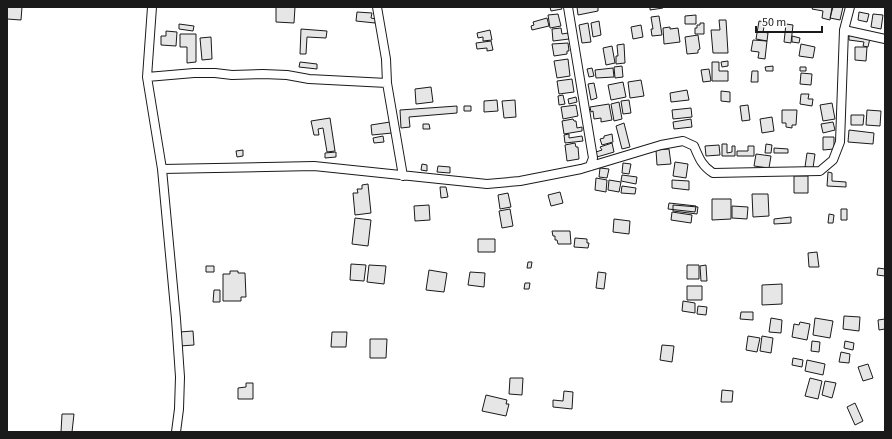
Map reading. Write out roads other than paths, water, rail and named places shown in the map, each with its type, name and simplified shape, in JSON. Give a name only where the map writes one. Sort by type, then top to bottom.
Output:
[{"type":"street","points":[[152,7],[147,77],[162,169],[176,320],[180,377],[179,409],[176,432]]},
{"type":"street","points":[[377,7],[386,58],[386,83],[403,176]]},
{"type":"street","points":[[568,7],[593,158],[590,166]]},
{"type":"street","points":[[162,169],[314,166],[486,184],[520,181],[581,169],[661,145],[683,141],[694,146],[705,168],[713,173],[820,171],[833,160],[840,142],[844,30],[850,7]]},
{"type":"street","points":[[844,30],[885,39]]},
{"type":"street","points":[[147,77],[194,73],[215,73],[232,76],[263,74],[288,75],[309,79],[386,83]]}]
